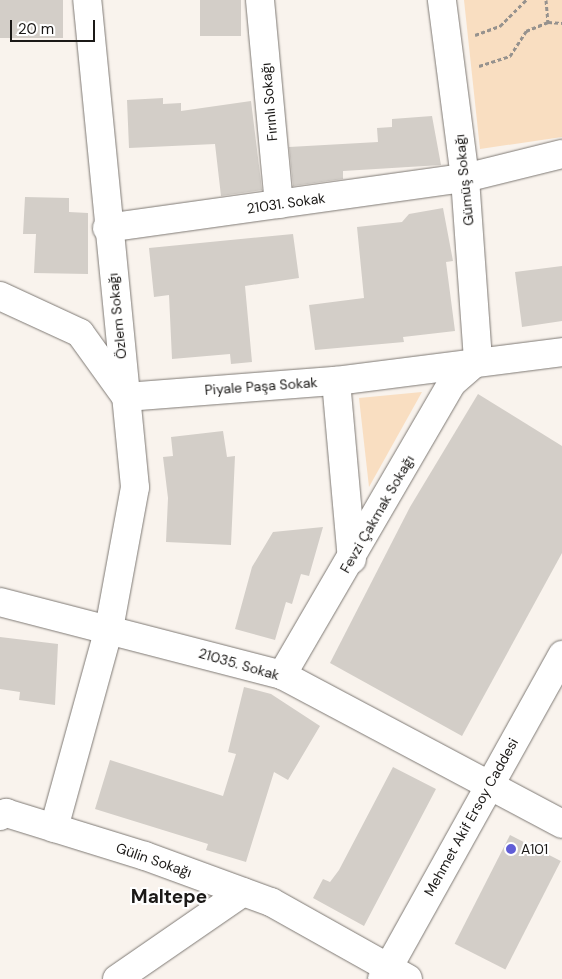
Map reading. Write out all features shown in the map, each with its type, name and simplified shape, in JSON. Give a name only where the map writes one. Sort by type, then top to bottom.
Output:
[{"type":"street","name":"Özlem Sokağı","points":[[54,828],[109,629],[136,487],[107,228],[87,0]]},
{"type":"street","name":"Fırınlı Sokağı","points":[[260,0],[279,204]]},
{"type":"street","name":"Gümüş Sokağı","points":[[442,0],[465,178],[478,360]]},
{"type":"street","name":"21031. Sokak","points":[[107,228],[465,178],[562,154]]},
{"type":"street","points":[[0,296],[80,333],[126,397]]},
{"type":"street","name":"Piyale Paşa Sokak","points":[[126,397],[336,381],[478,360],[562,352]]},
{"type":"street","name":"Fevzi Çakmak Sokağı","points":[[282,675],[352,559],[452,382],[478,360]]},
{"type":"street","points":[[336,381],[352,559]]},
{"type":"street","name":"21035. Sokak","points":[[0,602],[282,675],[486,788],[562,824]]},
{"type":"street","name":"Mehmet Akif Ersoy Caddesi","points":[[392,976],[486,788],[562,655]]},
{"type":"street","name":"Gülin Sokağı","points":[[0,816],[6,813],[54,828],[271,902],[392,976]]},
{"type":"street","points":[[117,979],[243,892]]},
{"type":"path","points":[[448,43],[500,26],[526,0]]},
{"type":"path","points":[[546,0],[548,22]]},
{"type":"path","points":[[452,75],[510,56],[526,31],[548,22],[562,23]]},
{"type":"shaded area","points":[[464,0],[562,0],[562,137],[480,149]]},
{"type":"shaded area","points":[[422,392],[369,487],[359,398]]},
{"type":"building","points":[[0,0],[63,0],[63,38],[0,38]]},
{"type":"building","points":[[200,0],[241,0],[241,36],[200,36]]},
{"type":"building","points":[[163,98],[163,104],[181,103],[181,111],[251,101],[262,190],[221,196],[215,144],[129,148],[127,100]]},
{"type":"building","points":[[432,116],[441,165],[343,171],[343,179],[293,186],[289,147],[378,142],[377,128],[392,127],[392,119]]},
{"type":"building","points":[[25,197],[69,198],[69,212],[88,213],[88,274],[34,273],[36,234],[23,234]]},
{"type":"building","points":[[443,208],[453,261],[446,262],[455,331],[403,337],[404,342],[315,350],[309,305],[364,298],[357,227],[402,222],[409,214]]},
{"type":"building","points":[[293,234],[299,278],[245,286],[252,362],[231,364],[230,354],[172,359],[169,295],[154,297],[149,248]]},
{"type":"building","points":[[562,266],[562,321],[522,327],[515,272]]},
{"type":"building","points":[[478,394],[562,446],[562,553],[462,736],[330,663],[410,507]]},
{"type":"building","points":[[223,431],[227,457],[235,456],[231,545],[166,542],[168,498],[163,457],[173,456],[171,437]]},
{"type":"building","points":[[323,527],[309,576],[301,574],[292,604],[286,602],[275,640],[235,629],[252,567],[273,532]]},
{"type":"building","points":[[0,637],[58,644],[55,705],[19,700],[20,692],[0,689]]},
{"type":"building","points":[[244,687],[271,694],[320,726],[288,780],[274,772],[246,862],[206,850],[208,844],[95,809],[110,760],[223,796],[236,754],[228,752]]},
{"type":"building","points":[[393,767],[436,789],[364,926],[313,898],[323,879],[330,882],[339,870]]},
{"type":"building","points":[[510,835],[561,861],[505,970],[455,944]]},
{"type":"place","name":"A101","points":[[511,849]]},
{"type":"district","name":"Maltepe","points":[[169,897]]}]
